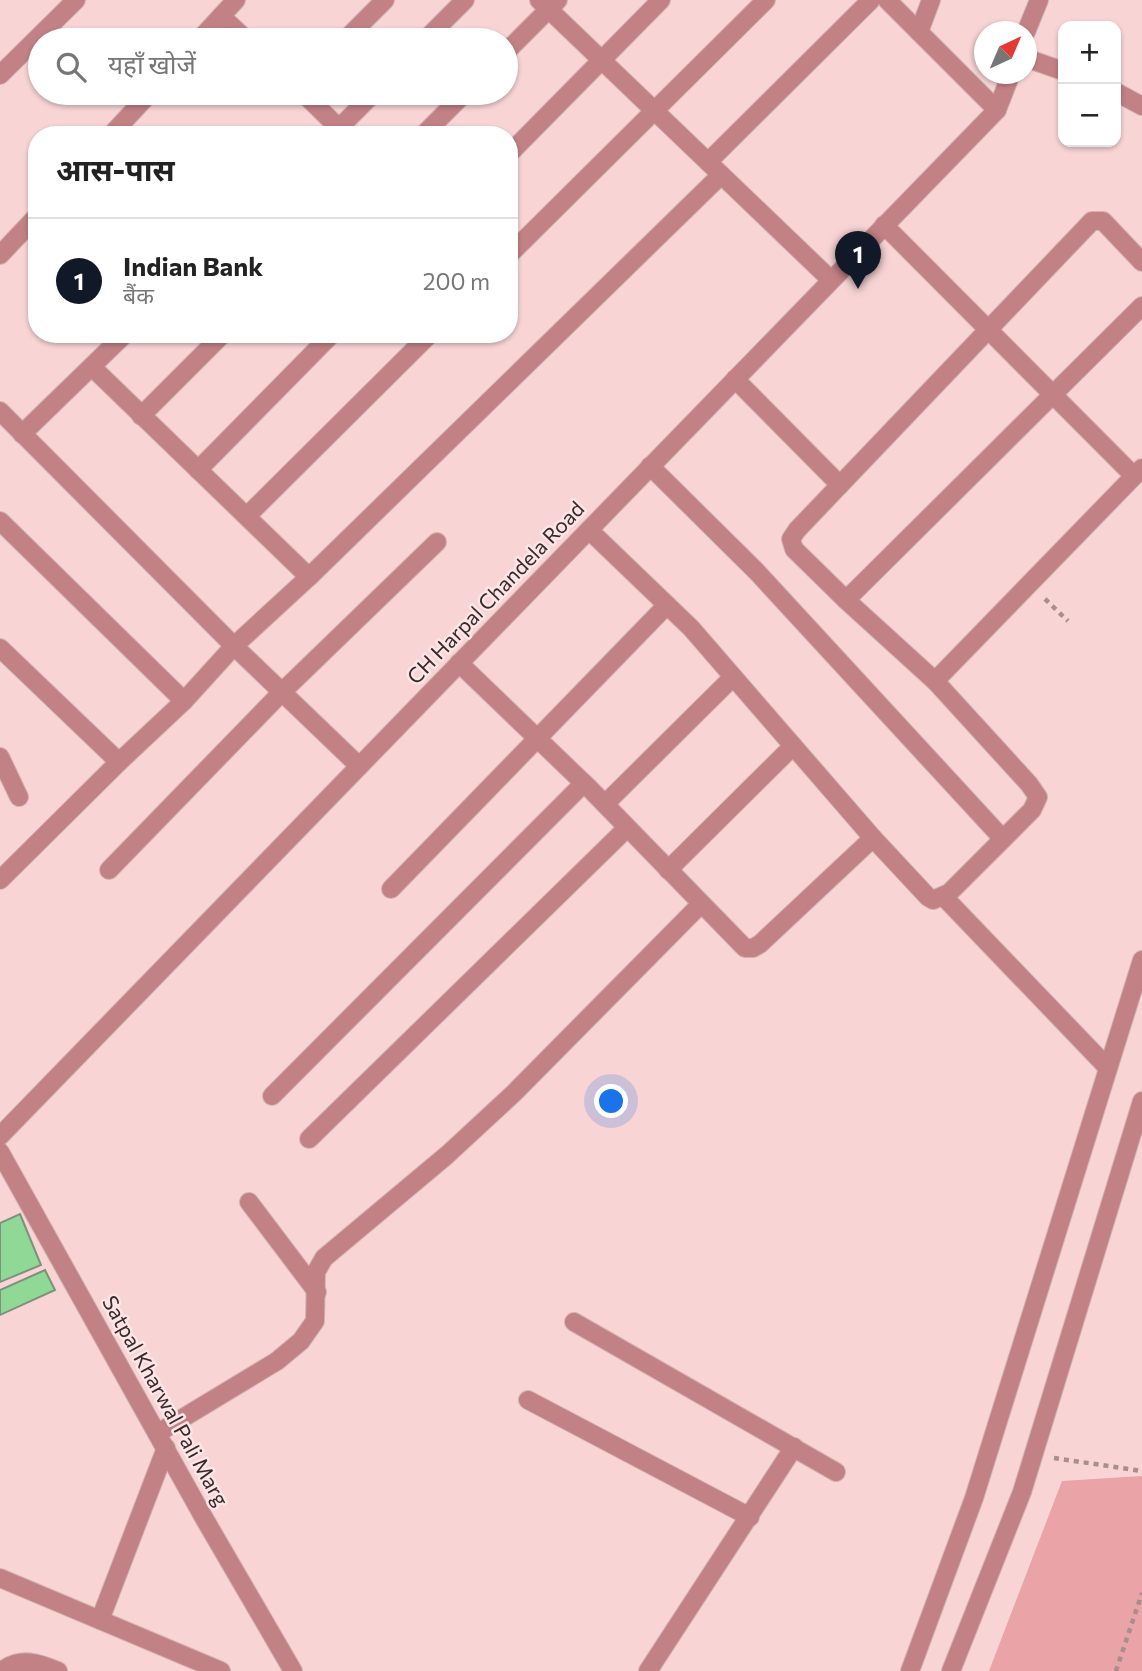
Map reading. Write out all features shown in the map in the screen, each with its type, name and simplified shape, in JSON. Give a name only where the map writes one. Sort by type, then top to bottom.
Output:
[{"type":"street","points":[[48,28],[76,0]]},
{"type":"street","points":[[210,28],[236,0]]},
{"type":"street","points":[[357,28],[385,0]]},
{"type":"street","points":[[437,28],[465,0]]},
{"type":"street","points":[[518,145],[661,0]]},
{"type":"street","points":[[518,246],[766,0]]},
{"type":"street","points":[[708,162],[871,0]]},
{"type":"street","points":[[887,0],[997,110]]},
{"type":"street","points":[[919,32],[931,0]]},
{"type":"street","points":[[1031,21],[1039,0]]},
{"type":"street","points":[[518,38],[548,3],[602,60],[831,280]]},
{"type":"street","points":[[221,16],[234,28]]},
{"type":"street","points":[[0,75],[28,47]]},
{"type":"street","points":[[1037,62],[1058,69]]},
{"type":"street","name":"CH Harpal Chandela Road","points":[[0,1136],[997,110],[1007,84]]},
{"type":"street","points":[[1121,95],[1142,106]]},
{"type":"street","points":[[119,126],[139,105]]},
{"type":"street","points":[[313,105],[330,126]]},
{"type":"street","points":[[341,126],[362,105]]},
{"type":"street","points":[[432,126],[453,105]]},
{"type":"street","points":[[0,880],[184,701],[234,646],[309,577],[721,175]]},
{"type":"street","points":[[589,530],[691,628],[873,838],[928,897],[933,900],[943,896],[1032,810],[1038,797],[935,681],[846,600],[794,549],[791,540],[797,530],[1092,221],[1103,220],[1142,262]]},
{"type":"street","points":[[0,255],[28,225]]},
{"type":"street","points":[[884,225],[1053,395],[1138,472],[935,681]]},
{"type":"street","points":[[846,600],[1142,306]]},
{"type":"street","points":[[22,434],[116,343]]},
{"type":"street","points":[[141,416],[214,343]]},
{"type":"street","points":[[198,470],[323,343]]},
{"type":"street","points":[[247,516],[421,343]]},
{"type":"street","points":[[92,367],[309,577]]},
{"type":"street","points":[[735,379],[840,485]]},
{"type":"street","points":[[0,411],[281,693],[359,766]]},
{"type":"street","points":[[650,466],[757,572],[1003,839]]},
{"type":"street","points":[[0,521],[184,701]]},
{"type":"street","points":[[109,870],[281,693],[437,542]]},
{"type":"street","points":[[391,889],[667,606]]},
{"type":"street","points":[[0,648],[119,762]]},
{"type":"street","points":[[459,663],[584,783],[741,945],[752,948],[760,944],[873,838]]},
{"type":"street","points":[[605,804],[733,677]]},
{"type":"street","points":[[668,870],[793,746]]},
{"type":"street","points":[[0,757],[19,797]]},
{"type":"street","points":[[272,1096],[584,783]]},
{"type":"street","points":[[309,1139],[627,828]]},
{"type":"street","points":[[943,896],[1108,1068]]},
{"type":"street","points":[[100,1620],[162,1441],[292,1350],[307,1335],[315,1321],[317,1268],[324,1258],[447,1155],[514,1093],[701,904]]},
{"type":"street","points":[[911,1671],[974,1498],[1142,960]]},
{"type":"street","points":[[951,1671],[1022,1492],[1142,1101]]},
{"type":"street","name":"Satpal Kharwal Pali Marg","points":[[0,1152],[293,1671]]},
{"type":"street","points":[[249,1202],[317,1292]]},
{"type":"street","points":[[573,1322],[836,1472]]},
{"type":"street","points":[[528,1400],[750,1517]]},
{"type":"street","points":[[648,1671],[794,1447]]},
{"type":"street","points":[[0,1578],[221,1671]]},
{"type":"street","points":[[2,1671],[5,1667],[32,1660],[58,1671]]},
{"type":"path","points":[[1029,584],[1068,621]]},
{"type":"path","points":[[1033,1455],[1142,1471]]},
{"type":"path","points":[[1116,1671],[1142,1594]]},
{"type":"shaded area","points":[[1142,1476],[1142,1671],[989,1671],[1062,1481]]},
{"type":"building","points":[[20,1214],[41,1265],[0,1282],[0,1223]]},
{"type":"building","points":[[45,1270],[55,1290],[0,1315],[0,1290]]},
{"type":"place","name":"Indian Bank","points":[[858,289]]}]
